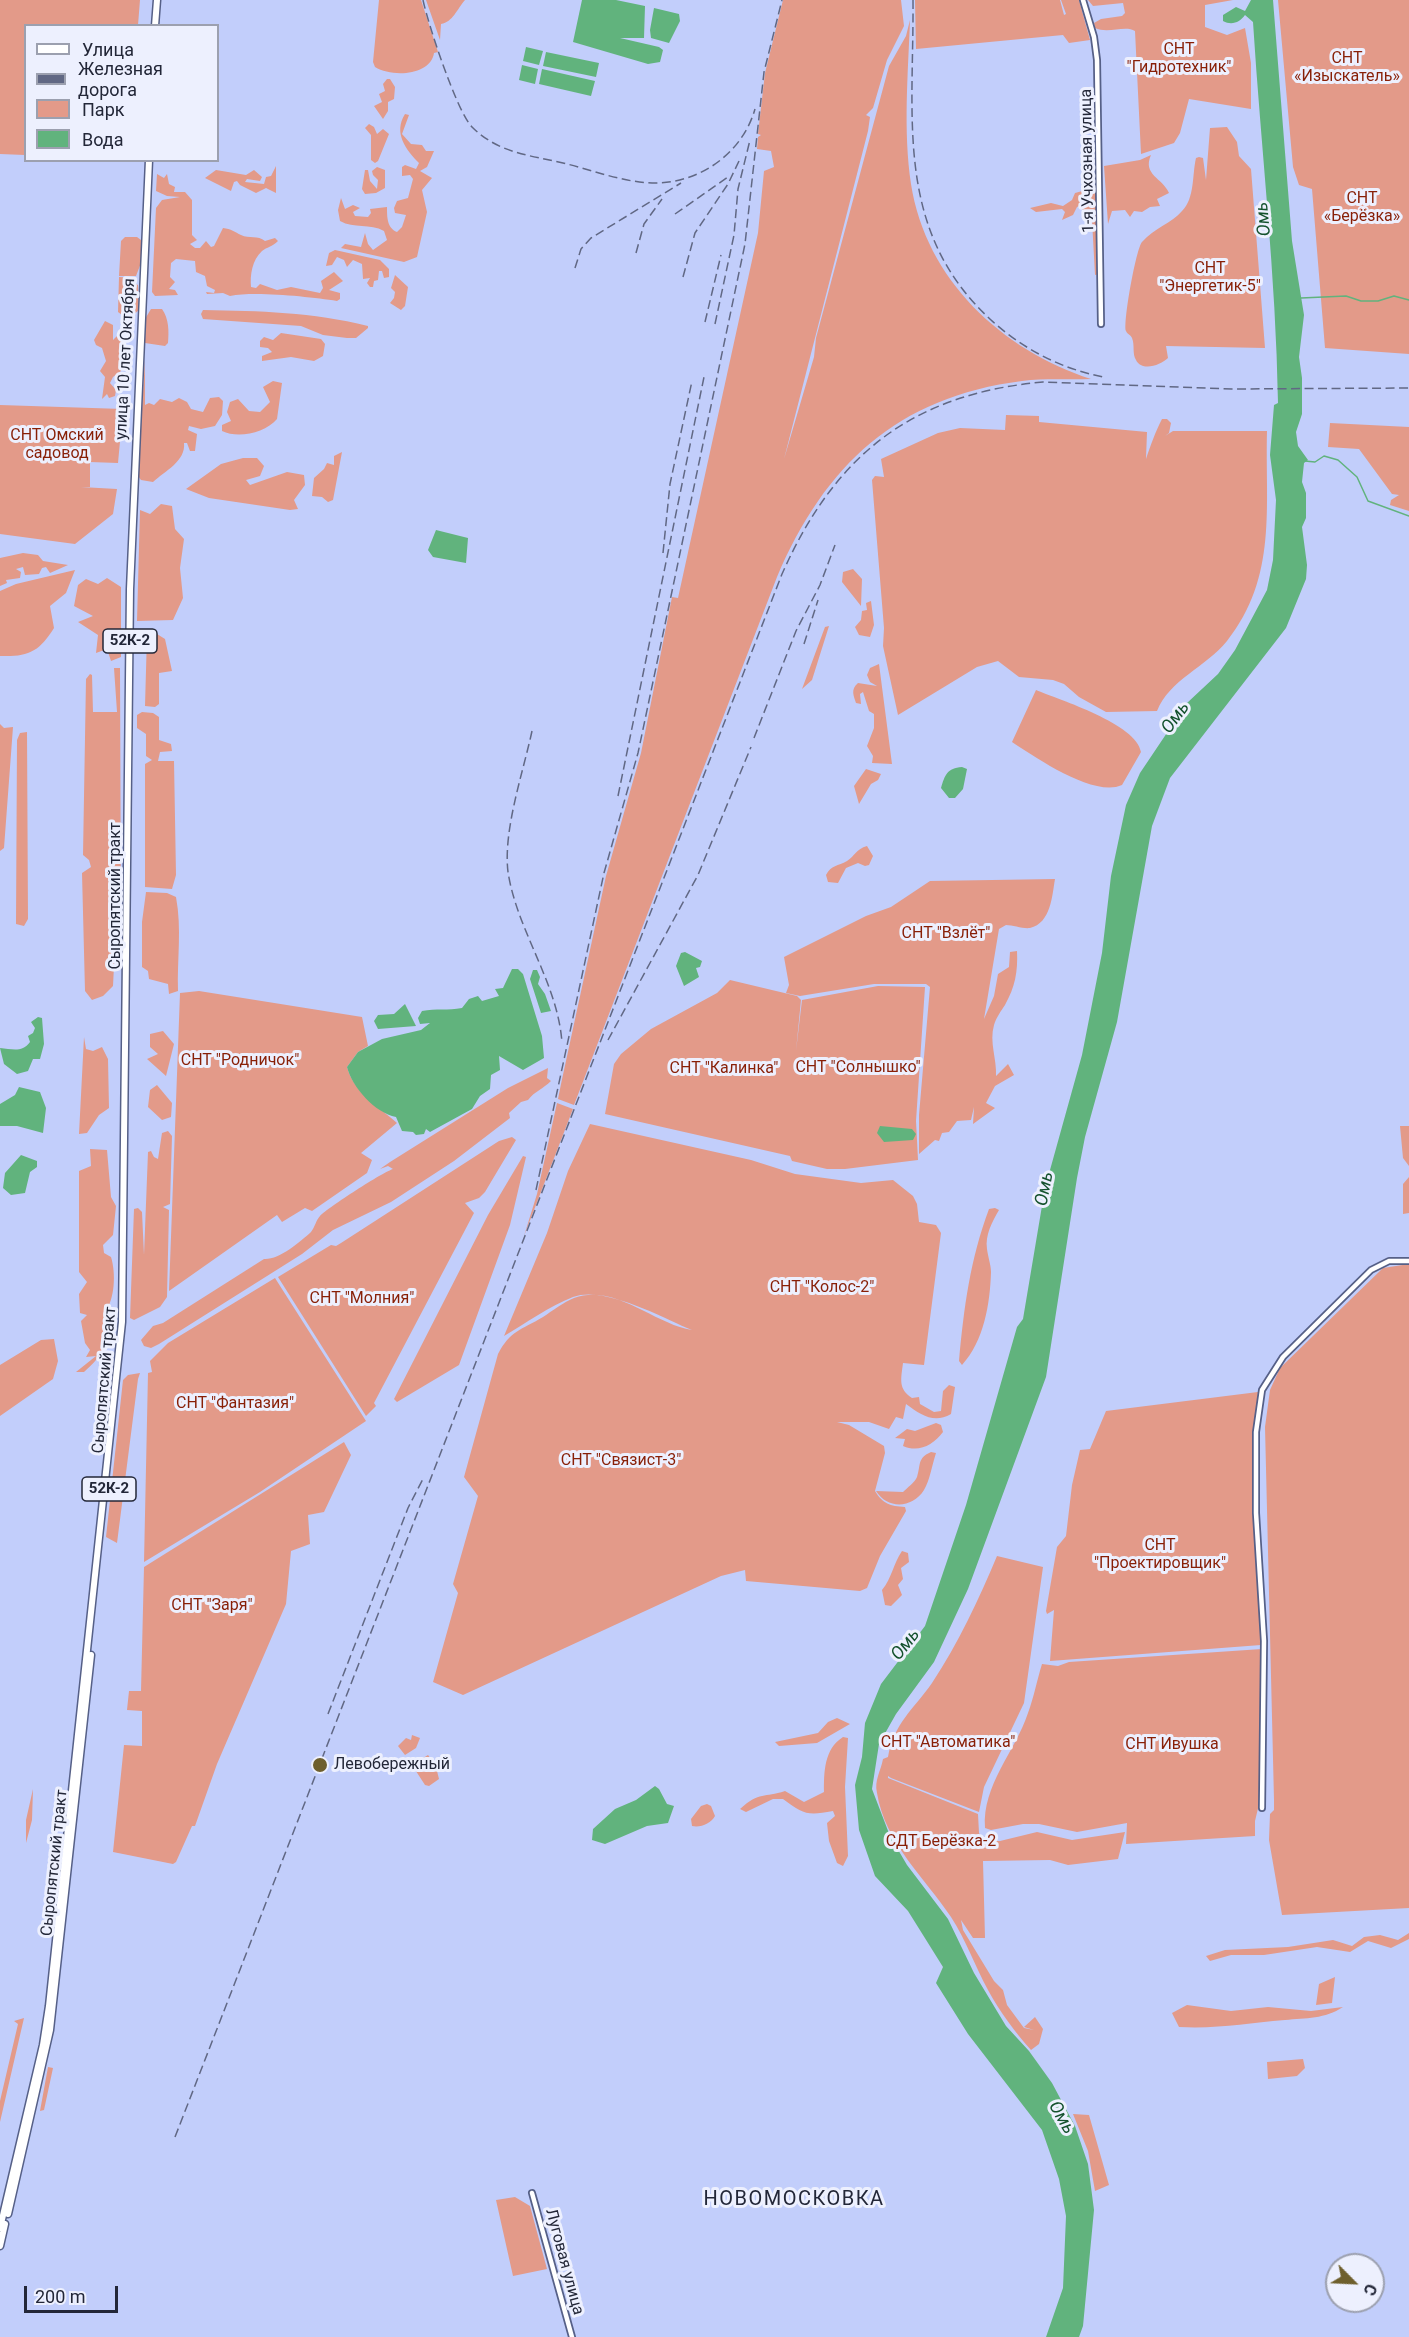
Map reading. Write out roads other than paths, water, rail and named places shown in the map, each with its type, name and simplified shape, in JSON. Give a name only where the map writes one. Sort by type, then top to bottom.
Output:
[{"type":"main road","points":[[155,24],[157,0]]},
{"type":"main road","name":"улица 10 лет Октября","points":[[131,560],[149,162]]},
{"type":"main road","name":"Сыропятский тракт","points":[[0,2228],[43,2045],[49,2006],[119,1360],[125,1169],[131,560]]},
{"type":"main road","name":"Сыропятский тракт","points":[[0,2246],[44,2062],[54,2006],[124,1342],[130,1005],[128,723]]},
{"type":"street","name":"1-я Учхозная улица","points":[[1083,0],[1094,37],[1097,60],[1101,324]]},
{"type":"street","points":[[1262,1808],[1264,1641],[1256,1514],[1256,1432],[1262,1390],[1283,1357],[1371,1270],[1389,1260],[1409,1261]]},
{"type":"street","name":"Луговая улица","points":[[532,2193],[572,2337]]},
{"type":"water","points":[[582,0],[616,0],[645,6],[644,38],[620,38],[659,47],[663,50],[660,62],[648,64],[573,42]]},
{"type":"water","name":"Омь","points":[[1251,0],[1273,0],[1292,241],[1304,315],[1299,357],[1302,378],[1302,414],[1296,432],[1298,446],[1308,460],[1304,463],[1302,482],[1306,493],[1306,518],[1302,527],[1307,565],[1306,579],[1286,628],[1170,778],[1152,826],[1117,1022],[1085,1137],[1077,1178],[1046,1377],[968,1589],[934,1662],[896,1714],[879,1744],[872,1789],[890,1836],[907,1865],[948,1919],[974,1973],[1006,2026],[1029,2051],[1052,2083],[1075,2126],[1088,2164],[1094,2210],[1083,2326],[1079,2337],[1046,2337],[1063,2288],[1066,2216],[1059,2179],[1042,2130],[968,2034],[936,1983],[943,1967],[908,1911],[875,1876],[859,1830],[855,1785],[862,1757],[865,1723],[881,1684],[925,1626],[966,1505],[1017,1327],[1023,1319],[1045,1188],[1082,1055],[1102,953],[1111,876],[1126,805],[1140,773],[1187,703],[1218,674],[1235,650],[1267,590],[1273,560],[1276,500],[1270,455],[1274,405],[1278,403],[1268,213],[1253,22],[1245,15],[1236,22],[1223,21],[1223,15],[1236,7],[1245,11]]},
{"type":"water","points":[[654,8],[679,14],[680,21],[669,43],[651,38]]},
{"type":"water","points":[[526,47],[543,51],[539,65],[523,61]]},
{"type":"water","points":[[546,52],[599,63],[596,77],[543,66]]},
{"type":"water","points":[[522,65],[538,69],[535,84],[519,80]]},
{"type":"water","points":[[542,69],[595,81],[591,96],[539,84]]},
{"type":"water","points":[[436,530],[468,538],[466,563],[433,557],[428,550]]},
{"type":"water","points":[[962,767],[967,769],[963,789],[955,798],[949,798],[941,788],[944,779],[950,771]]},
{"type":"water","points":[[685,952],[702,961],[700,967],[696,968],[699,977],[684,986],[676,966],[681,953]]},
{"type":"water","points":[[512,969],[518,969],[523,974],[542,1036],[544,1058],[523,1070],[499,1056],[500,1070],[491,1075],[490,1089],[480,1096],[472,1109],[430,1132],[426,1129],[424,1134],[416,1135],[413,1132],[402,1131],[396,1117],[380,1110],[359,1091],[347,1067],[358,1052],[382,1039],[421,1030],[430,1023],[420,1024],[418,1018],[422,1011],[462,1008],[469,999],[478,996],[482,1001],[499,996],[495,989],[503,988]]},
{"type":"water","points":[[533,970],[537,970],[540,977],[538,984],[545,994],[551,1011],[541,1013],[530,979]]},
{"type":"water","points":[[405,1004],[416,1026],[378,1029],[374,1021],[378,1015],[394,1014]]},
{"type":"water","points":[[38,1017],[42,1018],[44,1044],[40,1059],[33,1059],[28,1071],[17,1074],[4,1064],[0,1048],[16,1050],[24,1048],[30,1042],[28,1036],[35,1028],[31,1022]]},
{"type":"water","points":[[19,1087],[40,1092],[46,1108],[43,1133],[17,1126],[0,1126],[0,1104],[15,1095]]},
{"type":"water","points":[[880,1126],[912,1129],[916,1134],[913,1140],[884,1142],[877,1133]]},
{"type":"water","points":[[21,1155],[37,1161],[37,1167],[30,1172],[25,1193],[11,1195],[3,1188],[5,1173]]},
{"type":"water","points":[[655,1786],[667,1804],[674,1806],[668,1823],[647,1826],[605,1844],[592,1840],[593,1829],[615,1809],[636,1800]]},
{"type":"waterway","points":[[1301,298],[1346,296],[1361,301],[1378,301],[1394,296],[1409,300]]},
{"type":"waterway","points":[[1305,461],[1315,462],[1324,456],[1338,460],[1357,477],[1368,501],[1409,516]]},
{"type":"railway","points":[[423,0],[444,67],[466,118],[482,136],[515,152],[630,180],[652,183],[669,182],[702,172],[729,152],[740,140],[755,109]]},
{"type":"railway","points":[[536,1190],[604,873],[638,753],[745,244],[764,72],[782,0]]},
{"type":"railway","points":[[913,0],[912,88],[916,171],[924,211],[938,249],[960,286],[1003,330],[1029,349],[1058,363],[1104,377]]},
{"type":"railway","points":[[715,324],[734,235],[738,189],[750,140]]},
{"type":"railway","points":[[683,277],[695,233],[728,184],[739,161]]},
{"type":"railway","points":[[675,214],[728,177]]},
{"type":"railway","points":[[575,268],[581,249],[591,238],[681,183]]},
{"type":"railway","points":[[636,253],[644,224],[662,199]]},
{"type":"railway","points":[[705,322],[721,255]]},
{"type":"railway","points":[[618,796],[704,377]]},
{"type":"railway","points":[[663,553],[670,484],[692,381]]},
{"type":"railway","points":[[175,2137],[782,574],[803,532],[827,495],[853,464],[883,438],[916,417],[954,400],[996,389],[1043,382],[1232,389],[1409,388]]},
{"type":"railway","points":[[754,738],[796,631],[820,585],[835,545]]},
{"type":"railway","points":[[804,644],[818,600]]},
{"type":"railway","points":[[532,731],[511,820],[508,838],[508,872],[520,915],[553,999],[562,1043]]},
{"type":"railway","points":[[608,1040],[698,875],[751,747]]},
{"type":"railway","points":[[328,1714],[408,1508],[424,1477]]},
{"type":"place","name":"Левобережный","points":[[320,1765]]},
{"type":"district","name":"НОВОМОСКОВКА","points":[[794,2200]]},
{"type":"park label","name":"СНТ \"Гидротехник\"","points":[[1179,59]]},
{"type":"park label","name":"СНТ «Изыскатель»","points":[[1347,68]]},
{"type":"park label","name":"СНТ «Берёзка»","points":[[1362,208]]},
{"type":"park label","name":"СНТ \"Энергетик-5\"","points":[[1210,278]]},
{"type":"park label","name":"СНТ Омский садовод","points":[[57,445]]},
{"type":"park label","name":"СНТ \"Взлёт\"","points":[[946,934]]},
{"type":"park label","name":"СНТ \"Родничок\"","points":[[240,1061]]},
{"type":"park label","name":"СНТ \"Солнышко\"","points":[[858,1068]]},
{"type":"park label","name":"СНТ \"Калинка\"","points":[[724,1069]]},
{"type":"park label","name":"СНТ \"Колос-2\"","points":[[822,1288]]},
{"type":"park label","name":"СНТ \"Молния\"","points":[[362,1299]]},
{"type":"park label","name":"СНТ \"Фантазия\"","points":[[235,1404]]},
{"type":"park label","name":"СНТ \"Связист-3\"","points":[[621,1461]]},
{"type":"park label","name":"СНТ \"Проектировщик\"","points":[[1160,1555]]},
{"type":"park label","name":"СНТ \"Заря\"","points":[[212,1606]]},
{"type":"park label","name":"СНТ \"Автоматика\"","points":[[948,1743]]},
{"type":"park label","name":"СНТ Ивушка","points":[[1172,1745]]},
{"type":"park label","name":"СДТ Берёзка-2","points":[[941,1842]]}]
